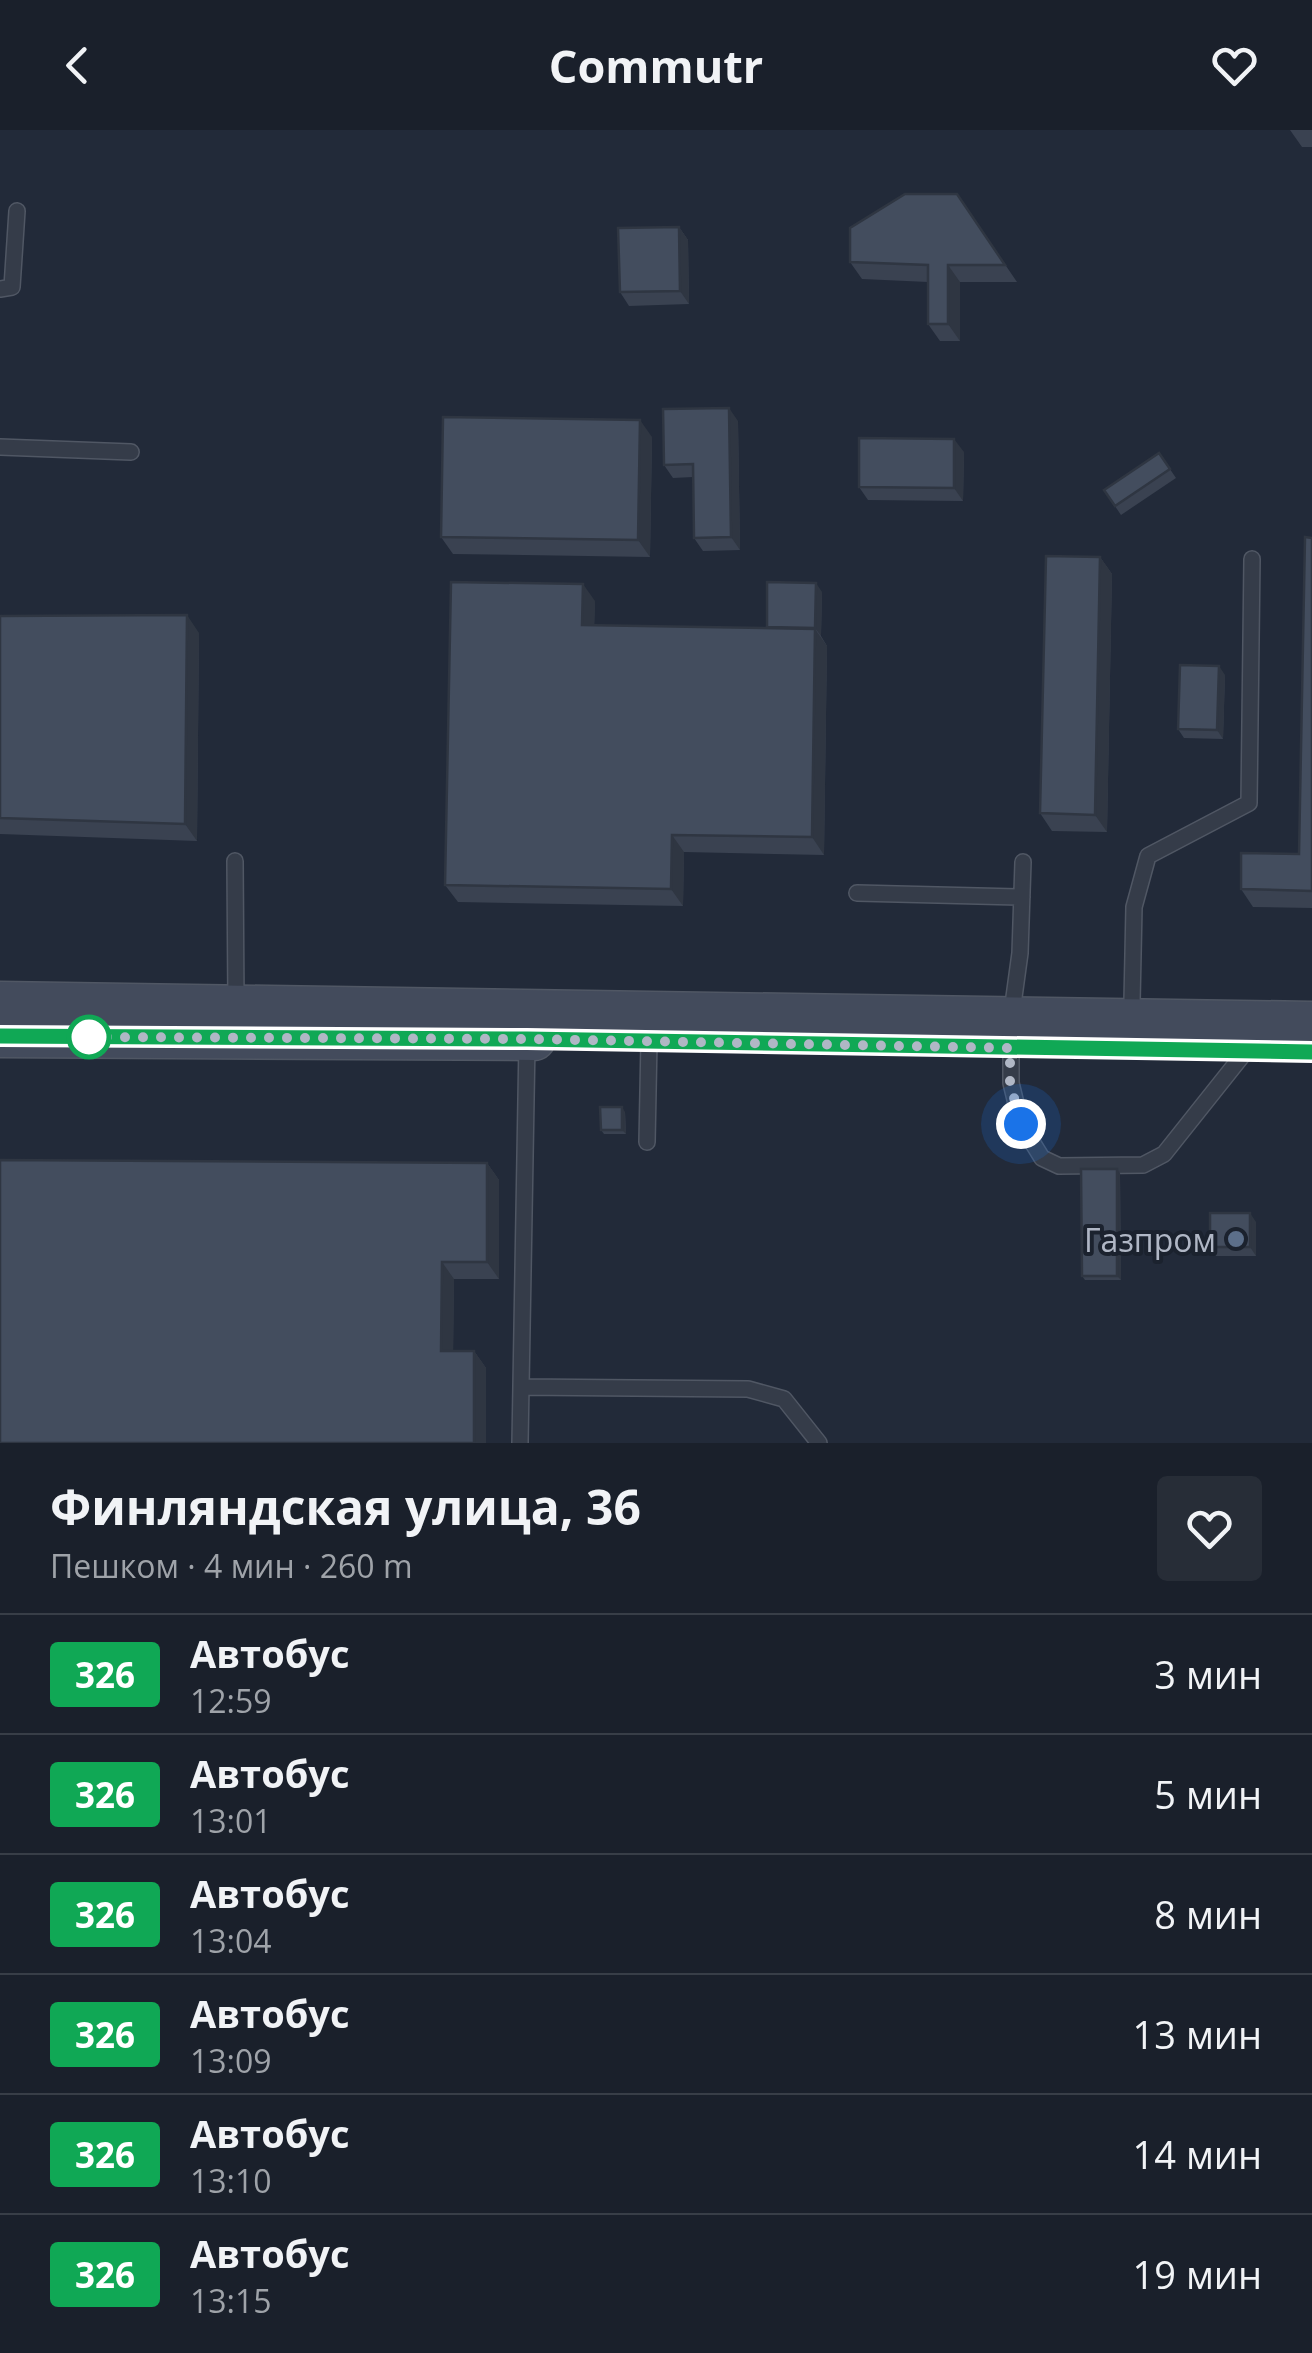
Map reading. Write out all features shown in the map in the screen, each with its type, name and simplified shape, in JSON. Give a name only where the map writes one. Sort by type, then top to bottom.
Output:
[{"type":"street","points":[[0,1003],[236,1023]]},
{"type":"street","points":[[0,1036],[236,1023],[1132,1035],[1312,1023]]},
{"type":"street","points":[[527,1024],[649,1041],[1010,1033]]},
{"type":"street","points":[[1132,1035],[1246,1051],[1312,1052]]},
{"type":"lane","points":[[0,289],[12,286],[17,212]]},
{"type":"lane","points":[[0,447],[131,452]]},
{"type":"lane","points":[[1132,1035],[1134,907],[1148,856],[1249,803],[1252,559]]},
{"type":"lane","points":[[236,860],[236,1023]]},
{"type":"lane","points":[[1024,862],[1020,953],[1010,1033],[1010,1083],[1021,1124],[1042,1158],[1059,1166],[1144,1165],[1164,1154],[1246,1051]]},
{"type":"lane","points":[[857,894],[1022,897]]},
{"type":"lane","points":[[520,1443],[527,1024]]},
{"type":"lane","points":[[647,1142],[649,1041]]},
{"type":"lane","points":[[521,1387],[748,1389],[784,1399],[818,1443]]},
{"type":"building","points":[[905,194],[957,194],[1005,265],[948,265],[948,324],[928,324],[928,265],[850,262],[850,228]]},
{"type":"building","points":[[679,227],[680,291],[620,292],[618,228]]},
{"type":"building","points":[[729,408],[731,537],[694,538],[693,464],[664,465],[663,409]]},
{"type":"building","points":[[443,417],[640,420],[638,540],[441,537]]},
{"type":"building","points":[[859,438],[954,439],[954,488],[859,487]]},
{"type":"building","points":[[1159,453],[1170,469],[1115,506],[1104,490]]},
{"type":"building","points":[[1305,537],[1312,538],[1312,891],[1241,889],[1241,853],[1299,854]]},
{"type":"building","points":[[1046,556],[1100,557],[1095,815],[1040,813]]},
{"type":"building","points":[[451,582],[583,584],[582,625],[815,629],[812,837],[672,835],[671,889],[445,885]]},
{"type":"building","points":[[767,582],[816,583],[815,628],[767,627]]},
{"type":"building","points":[[187,615],[185,824],[0,818],[0,616]]},
{"type":"building","points":[[1180,665],[1219,666],[1217,730],[1178,729]]},
{"type":"building","points":[[600,1107],[622,1107],[622,1130],[601,1130]]},
{"type":"building","points":[[0,1160],[487,1163],[487,1262],[442,1262],[441,1351],[474,1351],[474,1443],[0,1443]]},
{"type":"building","points":[[1081,1169],[1117,1169],[1117,1276],[1082,1276]]},
{"type":"building","name":"Газпром","points":[[1210,1213],[1250,1213],[1250,1247],[1210,1247]]},
{"type":"bus line","name":"326","points":[[0,1036],[527,1039],[1312,1052]]},
{"type":"place","name":"Газпром","points":[[1236,1239]]},
{"type":"route","points":[[89,1037],[527,1039],[1010,1048],[1010,1083],[1021,1124]]}]
